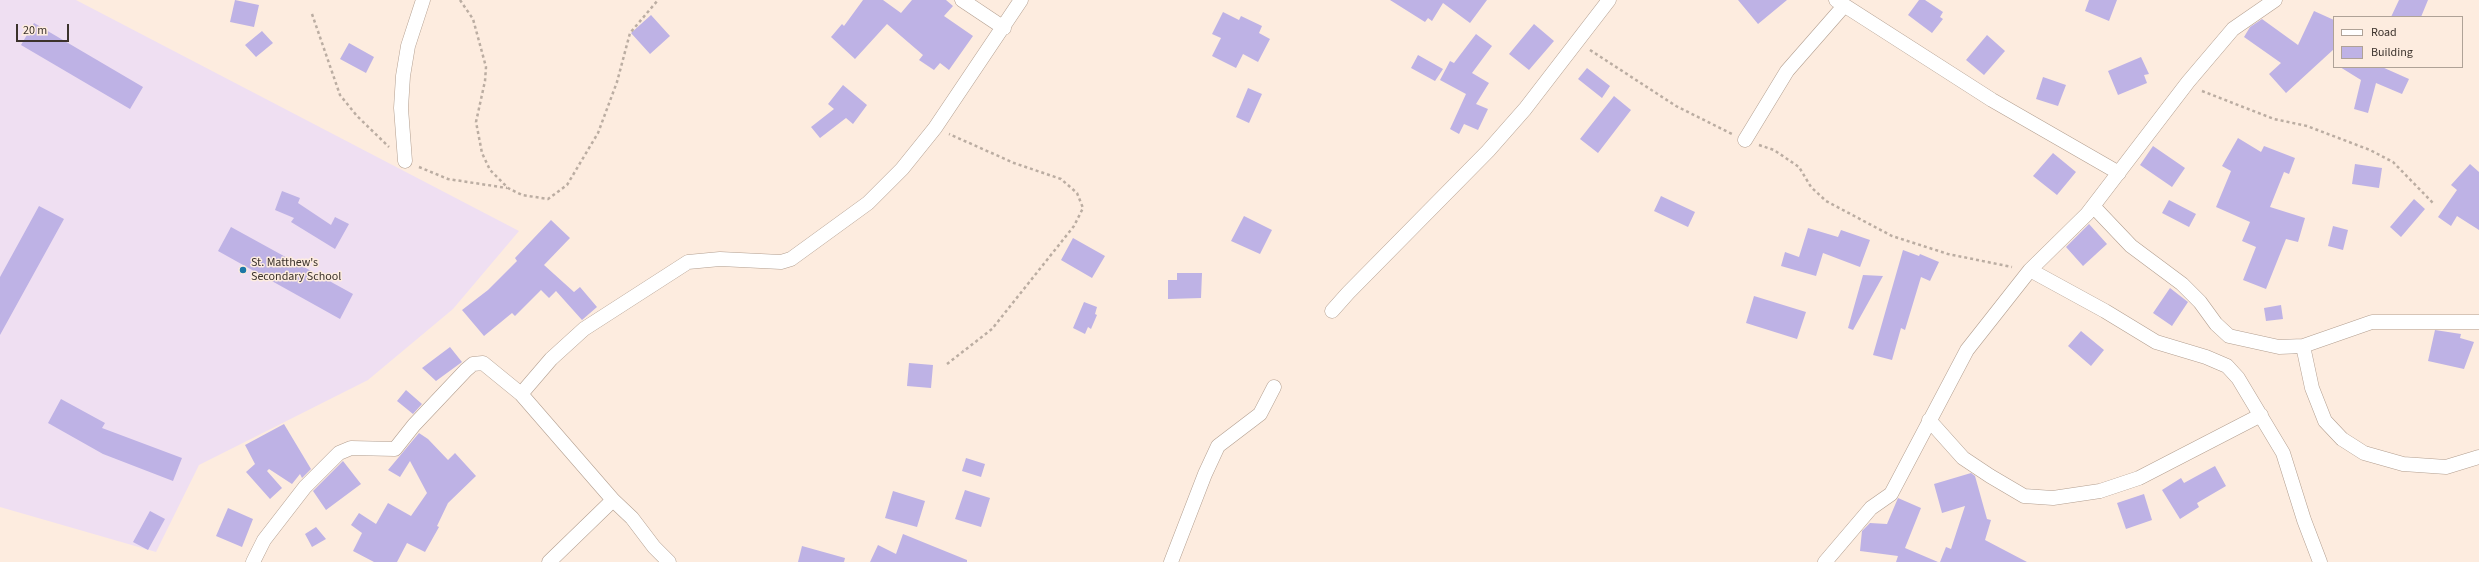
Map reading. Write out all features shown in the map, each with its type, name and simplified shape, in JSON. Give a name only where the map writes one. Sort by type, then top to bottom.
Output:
[{"type":"street","points":[[405,161],[401,108],[403,76],[408,46],[423,0]]},
{"type":"street","points":[[962,0],[1004,28]]},
{"type":"street","points":[[521,394],[551,359],[584,329],[688,262],[720,258],[781,262],[791,259],[868,203],[902,169],[935,128],[1004,28],[1021,0]]},
{"type":"street","points":[[1332,312],[1348,292],[1488,151],[1578,42],[1608,0]]},
{"type":"street","points":[[1825,562],[1871,508],[1891,494],[1967,350],[2030,270],[2093,206],[2188,82],[2233,29],[2275,0]]},
{"type":"street","points":[[1745,140],[1787,71],[1840,3],[1992,100],[2119,173]]},
{"type":"street","points":[[2093,206],[2131,246],[2182,284],[2200,302],[2216,324],[2229,336],[2279,347],[2303,346],[2372,322],[2479,322]]},
{"type":"street","points":[[2030,270],[2105,311],[2156,342],[2206,356],[2227,366],[2238,378],[2283,453],[2304,520],[2320,562]]},
{"type":"street","points":[[2303,346],[2312,388],[2326,421],[2342,439],[2364,453],[2403,464],[2446,467],[2479,457]]},
{"type":"street","points":[[253,562],[264,540],[305,487],[339,453],[351,448],[395,449],[414,425],[473,364],[482,363],[521,394],[613,500],[632,518],[654,547],[669,562]]},
{"type":"street","points":[[1172,562],[1205,474],[1218,446],[1260,414],[1274,387]]},
{"type":"street","points":[[1929,420],[1963,458],[1990,476],[2024,496],[2053,498],[2100,491],[2139,478],[2261,415]]},
{"type":"street","points":[[549,562],[613,500]]},
{"type":"path","points":[[460,0],[473,19],[486,67],[485,81],[476,122],[482,154],[490,170],[508,188],[522,195],[548,199],[567,185],[598,133],[617,82],[630,32],[658,0]]},
{"type":"path","points":[[1578,42],[1676,106],[1745,140],[1774,150],[1799,167],[1811,187],[1826,201],[1892,236],[1948,254],[2030,270]]},
{"type":"path","points":[[2188,82],[2212,96],[2241,107],[2274,119],[2307,126],[2370,150],[2393,162],[2433,203]]},
{"type":"path","points":[[935,128],[1014,163],[1061,179],[1077,193],[1083,208],[1074,226],[992,329],[947,364]]},
{"type":"shaded area","name":"St. Matthew's Secondary School","points":[[0,0],[76,0],[519,231],[453,309],[368,380],[199,465],[156,552],[0,507]]},
{"type":"building","points":[[235,0],[259,5],[254,27],[230,22]]},
{"type":"building","points":[[863,0],[883,0],[901,13],[912,0],[946,0],[953,6],[944,16],[973,36],[949,70],[940,63],[934,70],[919,60],[923,55],[887,24],[855,59],[831,37],[842,24],[844,26]]},
{"type":"building","points":[[1390,0],[1487,0],[1470,23],[1443,3],[1432,21],[1428,18],[1425,22]]},
{"type":"building","points":[[1738,0],[1787,0],[1758,24]]},
{"type":"building","points":[[1919,0],[1925,0],[1943,12],[1940,17],[1943,19],[1932,33],[1908,15]]},
{"type":"building","points":[[2089,0],[2117,0],[2109,21],[2085,11]]},
{"type":"building","points":[[2399,0],[2428,0],[2421,16],[2391,16]]},
{"type":"building","points":[[2314,11],[2333,20],[2333,50],[2286,93],[2269,74],[2281,63],[2244,37],[2250,27],[2262,19],[2298,45]]},
{"type":"building","points":[[1223,12],[1239,20],[1241,16],[1262,26],[1259,33],[1270,39],[1258,62],[1243,54],[1236,68],[1212,56],[1221,38],[1212,34]]},
{"type":"building","points":[[651,15],[670,36],[650,54],[631,33]]},
{"type":"building","points":[[34,23],[143,87],[130,109],[21,45]]},
{"type":"building","points":[[1534,24],[1554,41],[1529,70],[1509,54]]},
{"type":"building","points":[[262,31],[273,43],[256,57],[245,45]]},
{"type":"building","points":[[1476,34],[1492,46],[1472,73],[1489,83],[1476,104],[1488,109],[1478,130],[1464,124],[1459,134],[1450,129],[1466,94],[1440,80],[1450,61],[1454,63]]},
{"type":"building","points":[[1987,35],[2005,51],[1984,75],[1966,60]]},
{"type":"building","points":[[349,43],[374,57],[366,73],[340,59]]},
{"type":"building","points":[[1418,55],[1443,69],[1435,81],[1411,68]]},
{"type":"building","points":[[2141,57],[2149,74],[2144,75],[2147,83],[2118,95],[2108,71]]},
{"type":"building","points":[[1587,68],[1610,86],[1602,98],[1578,79]]},
{"type":"building","points":[[2342,68],[2384,68],[2409,79],[2402,94],[2376,83],[2368,113],[2354,109],[2361,80]]},
{"type":"building","points":[[2043,77],[2066,85],[2058,106],[2036,99]]},
{"type":"building","points":[[843,85],[867,105],[853,124],[846,118],[820,138],[811,127],[834,109],[828,104]]},
{"type":"building","points":[[1248,88],[1262,94],[1249,123],[1236,117]]},
{"type":"building","points":[[1614,96],[1631,110],[1598,153],[1580,139]]},
{"type":"building","points":[[2238,138],[2261,152],[2264,146],[2295,158],[2289,174],[2284,172],[2270,207],[2305,218],[2298,242],[2286,239],[2266,289],[2243,280],[2256,247],[2242,241],[2250,222],[2216,207],[2231,171],[2222,166]]},
{"type":"building","points":[[2153,146],[2185,168],[2172,187],[2140,165]]},
{"type":"building","points":[[2053,153],[2076,172],[2057,195],[2033,176]]},
{"type":"building","points":[[2355,164],[2382,168],[2379,188],[2352,184]]},
{"type":"building","points":[[2470,164],[2479,172],[2479,230],[2457,216],[2451,226],[2438,217],[2457,190],[2451,185]]},
{"type":"building","points":[[282,191],[300,198],[298,203],[331,225],[335,217],[349,224],[335,249],[291,222],[294,218],[275,210]]},
{"type":"building","points":[[1661,196],[1695,212],[1688,227],[1654,211]]},
{"type":"building","points":[[2414,199],[2425,209],[2401,237],[2390,227]]},
{"type":"building","points":[[2169,200],[2196,214],[2189,227],[2162,213]]},
{"type":"building","points":[[39,206],[64,219],[0,335],[0,277]]},
{"type":"building","points":[[1244,216],[1272,230],[1260,254],[1231,241]]},
{"type":"building","points":[[551,220],[570,238],[544,265],[574,292],[580,287],[597,307],[582,320],[556,291],[549,298],[541,290],[515,316],[512,313],[484,336],[462,310],[488,290],[517,261],[515,258]]},
{"type":"building","points":[[2089,224],[2107,244],[2083,266],[2066,247]]},
{"type":"building","points":[[2333,226],[2348,230],[2343,250],[2328,246]]},
{"type":"building","points":[[231,227],[353,294],[340,319],[218,251]]},
{"type":"building","points":[[1808,228],[1838,237],[1841,230],[1870,240],[1860,267],[1823,253],[1816,276],[1781,266],[1785,252],[1799,257]]},
{"type":"building","points":[[1073,238],[1105,256],[1092,278],[1061,260]]},
{"type":"building","points":[[1903,250],[1919,256],[1920,254],[1939,262],[1930,281],[1921,277],[1905,330],[1901,328],[1892,360],[1873,355]]},
{"type":"building","points":[[1177,273],[1202,273],[1201,298],[1168,299],[1168,280],[1177,280]]},
{"type":"building","points":[[1863,275],[1883,276],[1853,330],[1848,328]]},
{"type":"building","points":[[2170,288],[2188,302],[2172,326],[2153,313]]},
{"type":"building","points":[[1754,296],[1806,312],[1797,339],[1746,323]]},
{"type":"building","points":[[1084,302],[1097,307],[1095,314],[1097,315],[1091,329],[1088,327],[1085,334],[1073,328]]},
{"type":"building","points":[[2281,305],[2283,319],[2266,321],[2264,308]]},
{"type":"building","points":[[2435,330],[2461,334],[2460,338],[2474,342],[2464,369],[2428,361]]},
{"type":"building","points":[[2081,331],[2104,350],[2091,366],[2068,346]]},
{"type":"building","points":[[450,347],[462,362],[436,381],[422,368]]},
{"type":"building","points":[[909,363],[933,365],[931,388],[907,386]]},
{"type":"building","points":[[406,390],[422,404],[413,414],[397,401]]},
{"type":"building","points":[[61,399],[105,423],[102,428],[182,458],[173,481],[103,454],[48,423]]},
{"type":"building","points":[[284,424],[311,469],[302,478],[300,474],[292,484],[269,469],[267,471],[282,488],[270,499],[246,472],[255,464],[245,445]]},
{"type":"building","points":[[419,433],[428,439],[448,460],[455,453],[476,476],[448,503],[437,526],[439,527],[425,552],[407,543],[397,562],[374,562],[353,551],[362,533],[351,525],[359,513],[376,524],[388,503],[411,516],[427,493],[410,461],[400,477],[388,470]]},
{"type":"building","points":[[966,458],[985,464],[981,477],[962,471]]},
{"type":"building","points":[[343,461],[361,484],[326,510],[313,491]]},
{"type":"building","points":[[2215,466],[2226,486],[2197,503],[2199,507],[2180,519],[2162,490],[2181,478],[2184,483]]},
{"type":"building","points":[[1971,473],[1975,476],[1987,519],[1991,520],[1985,540],[2027,562],[1940,562],[1946,547],[1951,549],[1965,506],[1942,513],[1934,484]]},
{"type":"building","points":[[965,490],[990,498],[981,527],[955,519]]},
{"type":"building","points":[[893,491],[925,501],[917,527],[885,518]]},
{"type":"building","points":[[2144,494],[2152,520],[2126,529],[2117,503]]},
{"type":"building","points":[[1898,498],[1921,508],[1905,548],[1938,562],[1896,562],[1898,556],[1860,551],[1862,531],[1870,523],[1887,524]]},
{"type":"building","points":[[228,508],[253,519],[242,547],[216,536]]},
{"type":"building","points":[[150,511],[165,519],[148,550],[133,542]]},
{"type":"building","points":[[316,527],[326,539],[312,547],[305,534]]},
{"type":"building","points":[[903,534],[967,560],[967,562],[870,562],[878,545],[896,554]]},
{"type":"building","points":[[802,546],[845,558],[844,562],[798,562]]},
{"type":"place","name":"St. Matthew's Secondary School","points":[[243,270]]}]
